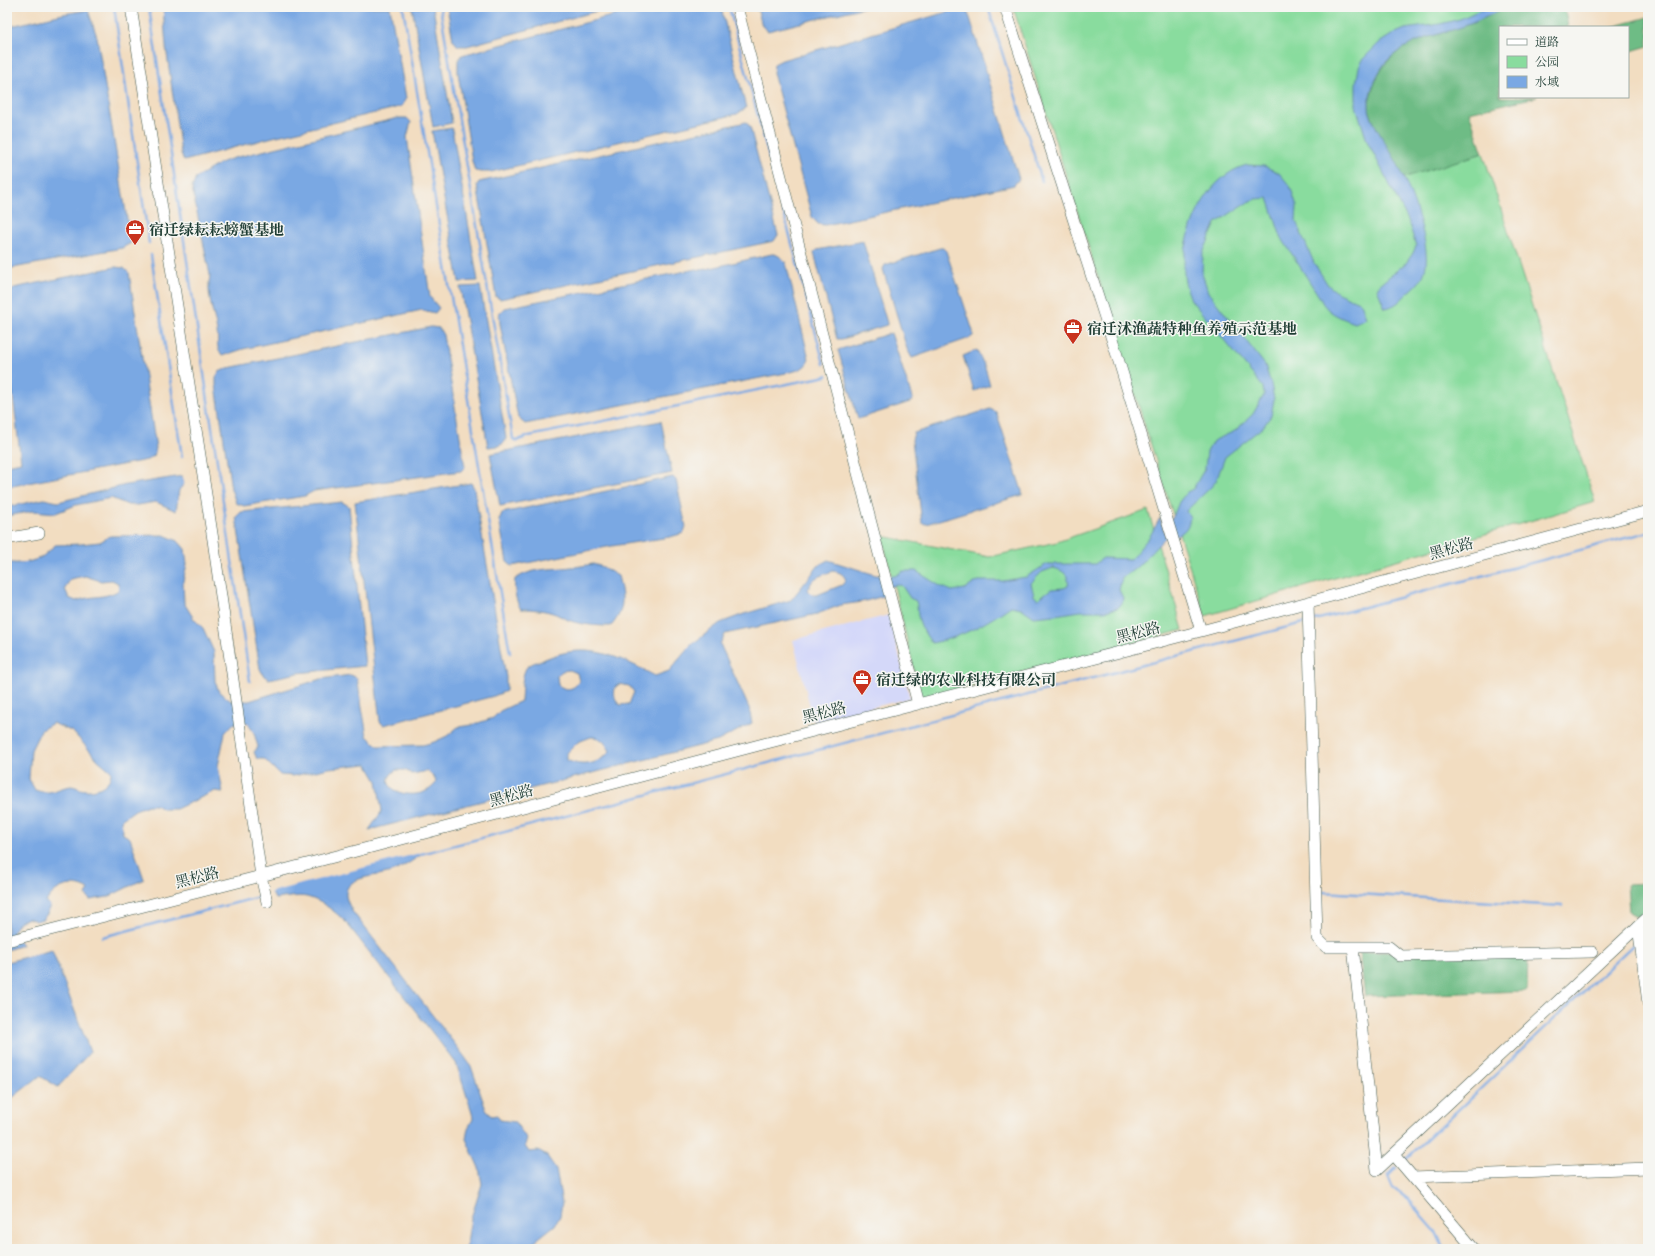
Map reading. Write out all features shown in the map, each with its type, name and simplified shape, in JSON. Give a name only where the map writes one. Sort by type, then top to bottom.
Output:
[{"type":"street","points":[[131,7],[235,694],[240,736],[262,880],[267,902]]},
{"type":"street","points":[[737,7],[918,704]]},
{"type":"street","points":[[1006,7],[1116,352],[1201,631]]},
{"type":"street","name":"黑松路","points":[[7,941],[262,880],[918,704],[1201,631],[1648,511]]},
{"type":"street","points":[[11,538],[39,533]]},
{"type":"street","points":[[1308,602],[1317,938],[1326,947],[1389,946],[1400,956],[1592,952]]},
{"type":"street","points":[[1353,947],[1377,1170],[1648,917]]},
{"type":"street","points":[[1638,926],[1648,1003]]},
{"type":"street","points":[[1394,1155],[1474,1249]]},
{"type":"street","points":[[1413,1177],[1648,1168]]},
{"type":"shaded area","points":[[889,615],[910,698],[814,722],[793,640]]},
{"type":"green space","points":[[1013,7],[1506,7],[1470,24],[1430,35],[1412,43],[1388,60],[1396,161],[1403,177],[1483,153],[1595,502],[1205,616]]},
{"type":"green space","points":[[1506,7],[1564,7],[1568,26],[1499,26],[1499,98],[1532,98],[1469,112],[1483,153],[1403,178],[1375,127],[1369,109],[1371,93],[1380,72],[1390,59],[1400,50],[1412,43],[1470,24]]},
{"type":"green space","points":[[1648,17],[1648,46],[1629,52],[1629,26],[1616,26]]},
{"type":"green space","points":[[1148,510],[1183,630],[924,698],[920,694],[882,536],[989,557],[1057,542]]},
{"type":"green space","points":[[1648,883],[1648,908],[1639,918],[1629,912],[1627,884]]},
{"type":"green space","points":[[1359,952],[1528,957],[1527,991],[1365,996]]},
{"type":"water","points":[[163,7],[390,7],[406,98],[402,106],[392,109],[273,137],[184,161],[181,153],[166,47]]},
{"type":"water","points":[[412,7],[433,7],[452,123],[433,127]]},
{"type":"water","points":[[447,7],[612,7],[467,46],[458,46],[453,40]]},
{"type":"water","points":[[646,7],[721,7],[746,108],[737,114],[491,172],[475,171],[472,161],[458,73],[458,60],[462,55]]},
{"type":"water","points":[[757,7],[865,7],[768,31],[762,26]]},
{"type":"water","points":[[1487,7],[1506,7],[1470,24],[1417,41],[1397,52],[1384,64],[1377,75],[1372,88],[1369,101],[1370,113],[1407,185],[1419,218],[1426,251],[1426,265],[1423,276],[1415,287],[1398,302],[1385,308],[1377,289],[1379,285],[1407,262],[1416,246],[1408,220],[1367,141],[1356,106],[1356,84],[1359,67],[1364,58],[1379,43],[1393,34],[1405,29],[1440,24],[1460,19]]},
{"type":"water","points":[[966,9],[1019,179],[1014,185],[825,225],[818,224],[812,217],[773,73],[774,64],[782,60],[954,10]]},
{"type":"water","points":[[88,10],[97,37],[131,243],[122,248],[7,269],[7,27],[63,14]]},
{"type":"water","points":[[398,118],[407,118],[411,122],[407,137],[430,297],[439,308],[435,313],[422,310],[243,349],[222,356],[218,347],[217,332],[210,297],[210,275],[192,188],[196,178],[222,162],[234,158]]},
{"type":"water","points":[[746,122],[750,127],[778,235],[774,241],[500,299],[496,297],[477,185],[479,182]]},
{"type":"water","points":[[452,128],[478,281],[459,282],[432,131]]},
{"type":"water","points":[[1247,165],[1264,166],[1279,173],[1290,186],[1297,206],[1296,221],[1314,263],[1328,285],[1338,293],[1361,303],[1366,318],[1355,323],[1339,317],[1326,308],[1281,237],[1268,198],[1255,199],[1216,223],[1203,253],[1202,273],[1208,292],[1265,365],[1274,399],[1271,416],[1263,427],[1225,457],[1216,481],[1186,511],[1190,517],[1187,527],[1175,537],[1169,520],[1173,517],[1179,502],[1187,492],[1193,489],[1205,468],[1207,452],[1213,441],[1235,431],[1253,414],[1264,395],[1263,387],[1191,300],[1184,277],[1184,258],[1187,241],[1199,208],[1219,181],[1232,171]]},
{"type":"water","points":[[863,241],[887,325],[842,339],[837,339],[814,253],[817,250]]},
{"type":"water","points":[[943,248],[946,251],[973,331],[973,336],[912,358],[907,349],[883,269],[885,265]]},
{"type":"water","points":[[772,254],[780,257],[786,263],[809,359],[803,367],[786,373],[525,424],[518,418],[500,324],[499,313],[505,308],[696,269],[702,270]]},
{"type":"water","points":[[115,267],[124,268],[129,273],[156,448],[154,456],[147,460],[7,487],[7,465],[21,462],[12,387],[7,380],[7,298],[14,288]]},
{"type":"water","points":[[480,286],[506,438],[504,443],[498,446],[488,447],[460,287]]},
{"type":"water","points":[[431,327],[439,328],[443,335],[465,467],[461,471],[314,491],[305,496],[244,506],[236,503],[231,489],[216,385],[216,377],[219,372],[228,368]]},
{"type":"water","points":[[891,333],[913,401],[858,419],[838,350]]},
{"type":"water","points":[[977,350],[985,367],[990,385],[974,391],[963,356]]},
{"type":"water","points":[[990,409],[996,412],[998,417],[1022,495],[926,524],[922,523],[912,440],[914,433]]},
{"type":"water","points":[[661,421],[672,473],[500,506],[490,454]]},
{"type":"water","points":[[182,476],[184,484],[179,490],[176,511],[156,502],[128,505],[111,498],[76,505],[56,513],[33,511],[7,516],[7,507],[44,499],[58,502],[126,485]]},
{"type":"water","points":[[673,477],[676,480],[686,527],[684,533],[670,537],[612,546],[512,566],[507,562],[499,520],[502,513]]},
{"type":"water","points":[[471,483],[474,488],[506,677],[506,691],[494,696],[384,725],[380,722],[355,502]]},
{"type":"water","points":[[342,502],[349,506],[365,666],[298,673],[269,679],[264,676],[260,669],[236,517],[241,512]]},
{"type":"water","points":[[1160,518],[1166,537],[1136,568],[1122,578],[1119,590],[1123,598],[1122,603],[1118,608],[1105,611],[1081,611],[1034,617],[1021,608],[1011,606],[993,618],[963,634],[932,643],[924,632],[918,618],[916,601],[910,598],[902,586],[897,584],[886,589],[884,596],[862,602],[841,605],[817,614],[725,634],[720,644],[749,708],[752,723],[718,741],[369,830],[382,811],[377,781],[367,764],[329,768],[293,776],[280,775],[264,759],[257,759],[254,752],[258,747],[254,733],[248,723],[242,721],[233,724],[225,733],[218,766],[223,792],[215,791],[176,809],[162,809],[156,805],[148,805],[135,810],[121,820],[123,834],[130,838],[144,879],[108,897],[90,900],[86,895],[89,890],[83,887],[71,885],[59,889],[50,896],[46,902],[50,905],[47,914],[43,919],[36,921],[28,918],[15,927],[13,932],[22,945],[7,950],[7,562],[20,563],[39,558],[55,545],[100,542],[110,536],[164,535],[178,541],[185,549],[187,564],[183,581],[184,603],[194,619],[203,628],[214,652],[215,681],[219,692],[231,701],[249,701],[321,679],[351,675],[357,678],[367,736],[378,746],[423,745],[447,736],[458,727],[472,725],[493,718],[500,711],[521,701],[522,680],[526,668],[532,663],[560,654],[575,651],[602,653],[628,662],[655,676],[669,671],[691,645],[720,623],[791,600],[819,565],[828,560],[876,575],[895,576],[903,571],[916,571],[940,586],[952,591],[965,589],[978,581],[1003,581],[1026,577],[1047,564],[1095,564],[1103,558],[1131,559],[1150,536]],"holes":[[[1053,568],[1060,570],[1067,576],[1068,579],[1068,586],[1064,588],[1051,589],[1038,599],[1034,596],[1031,583],[1042,572]],[[832,571],[842,574],[846,580],[842,585],[817,595],[813,595],[808,590],[812,582],[817,577]],[[85,576],[101,581],[112,580],[118,583],[119,590],[109,595],[76,601],[69,598],[65,589],[70,579]],[[570,670],[577,673],[579,681],[575,686],[567,689],[558,685],[557,676],[562,671]],[[620,684],[629,686],[634,692],[629,704],[620,705],[615,695],[615,687]],[[53,723],[73,732],[98,760],[111,771],[111,776],[107,783],[103,786],[91,790],[84,790],[71,786],[49,792],[41,792],[35,790],[29,779],[31,750],[41,730]],[[591,737],[602,741],[610,751],[596,762],[585,764],[579,764],[567,760],[567,753],[578,742]],[[396,770],[405,770],[412,774],[428,771],[435,779],[436,783],[428,790],[418,794],[400,792],[392,788],[389,783],[390,777]]]},
{"type":"water","points":[[593,564],[603,567],[618,576],[622,602],[619,614],[611,626],[578,623],[551,612],[521,609],[519,606],[515,594],[515,579],[522,575],[529,572]]},
{"type":"water","points":[[424,853],[408,864],[385,874],[356,880],[350,884],[347,889],[346,898],[352,911],[471,1066],[485,1107],[491,1116],[497,1115],[500,1120],[515,1122],[527,1139],[525,1146],[529,1152],[538,1151],[547,1156],[556,1169],[562,1203],[560,1216],[555,1225],[525,1249],[466,1249],[471,1218],[482,1184],[479,1168],[466,1139],[468,1128],[473,1119],[456,1063],[345,921],[318,901],[299,896],[275,899],[272,893]]},
{"type":"water","points":[[52,950],[90,1052],[58,1087],[40,1076],[12,1098],[7,1105],[7,962]]},
{"type":"waterway","points":[[114,7],[149,243]]},
{"type":"waterway","points":[[149,7],[250,681]]},
{"type":"waterway","points":[[403,7],[510,653]]},
{"type":"waterway","points":[[440,7],[513,439],[516,441],[529,436],[827,375]]},
{"type":"waterway","points":[[729,7],[824,364]]},
{"type":"waterway","points":[[988,7],[1042,181]]},
{"type":"waterway","points":[[151,255],[182,457]]},
{"type":"waterway","points":[[1315,620],[1648,532]]},
{"type":"waterway","points":[[272,893],[1303,623]]},
{"type":"waterway","points":[[1322,892],[1562,906]]},
{"type":"waterway","points":[[102,937],[259,897]]},
{"type":"waterway","points":[[1645,934],[1648,931]]},
{"type":"waterway","points":[[1406,1159],[1635,943]]},
{"type":"waterway","points":[[1396,1168],[1388,1176],[1393,1188],[1409,1200],[1435,1230],[1444,1249]]},
{"type":"place","name":"宿迁绿耘耘螃蟹基地","points":[[135,246]]},
{"type":"place","name":"宿迁沭渔蔬特种鱼养殖示范基地","points":[[1073,345]]},
{"type":"place","name":"宿迁绿的农业科技有限公司","points":[[862,696]]}]
